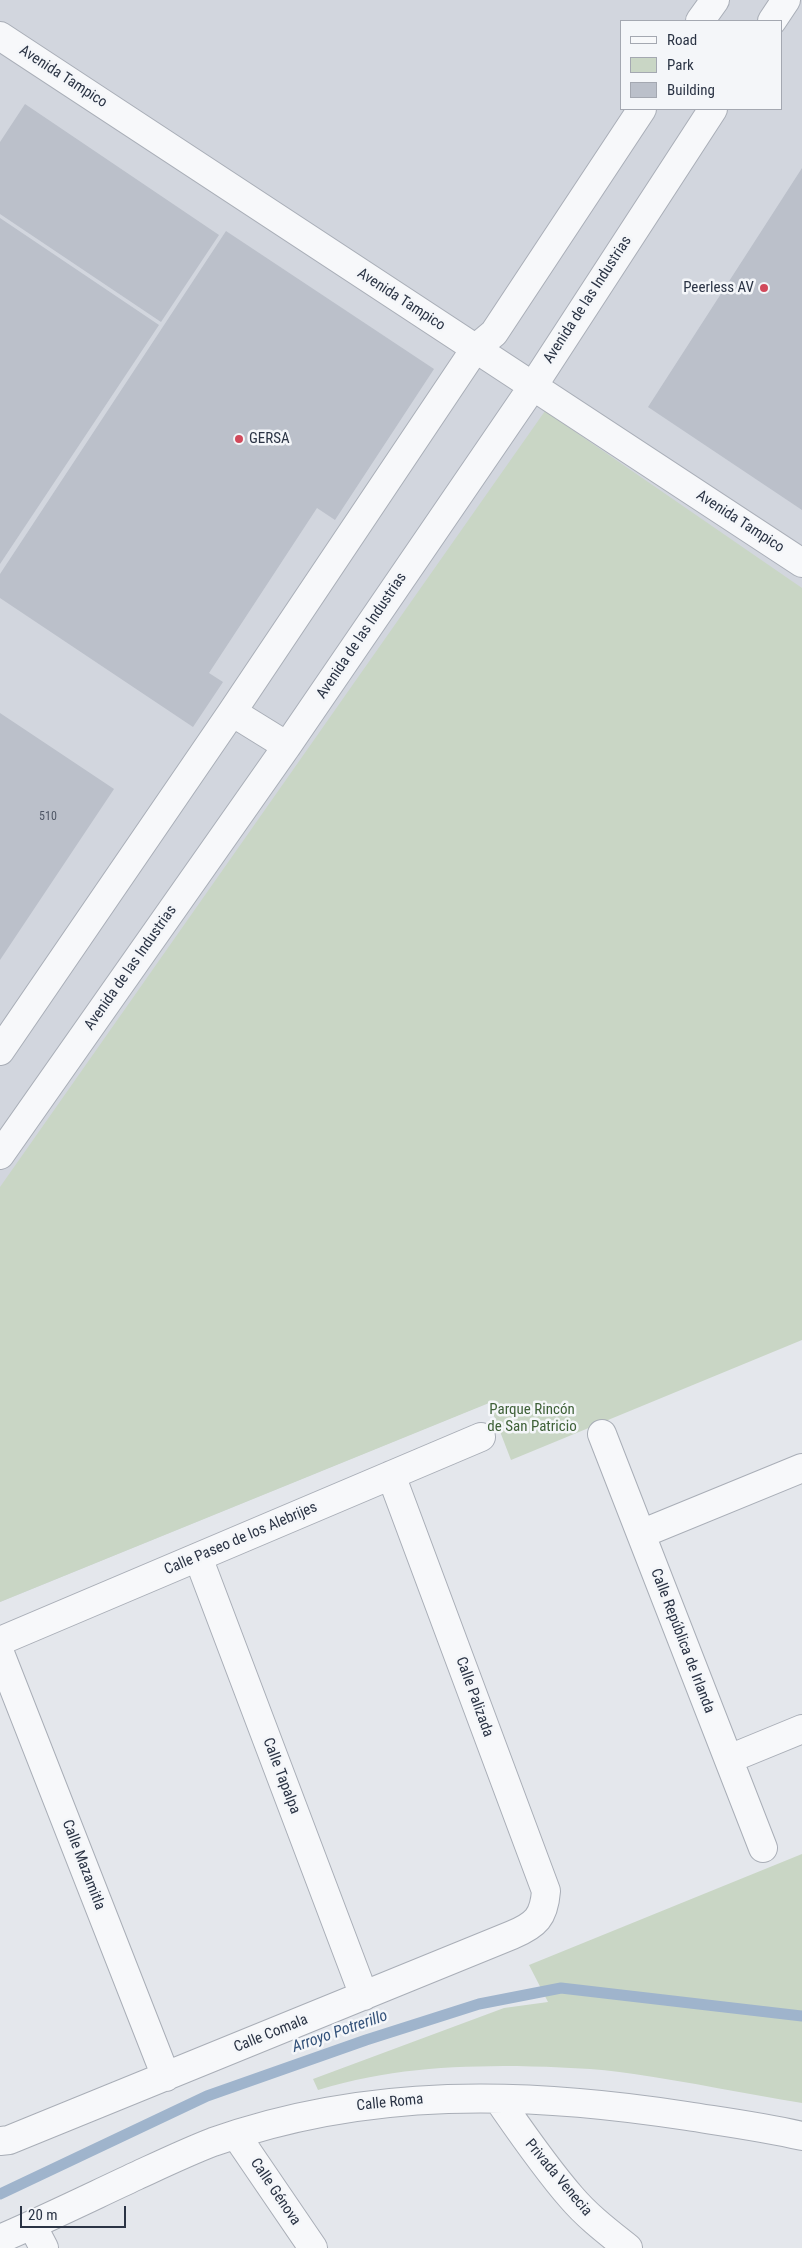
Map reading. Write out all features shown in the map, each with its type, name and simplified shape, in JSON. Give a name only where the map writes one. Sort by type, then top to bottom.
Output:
[{"type":"street","points":[[701,20],[714,0]]},
{"type":"street","points":[[773,20],[786,0]]},
{"type":"street","name":"Avenida Tampico","points":[[0,36],[802,563]]},
{"type":"street","points":[[0,1051],[232,712],[475,349],[494,333],[641,110]]},
{"type":"street","name":"Avenida de las Industrias","points":[[0,1155],[287,746],[533,386],[711,110]]},
{"type":"street","points":[[232,712],[287,746]]},
{"type":"street","name":"Calle República de Irlanda","points":[[602,1434],[763,1848]]},
{"type":"street","name":"Calle Paseo de los Alebrijes","points":[[0,1641],[481,1436]]},
{"type":"street","points":[[641,1534],[802,1468]]},
{"type":"street","name":"Calle Palizada","points":[[391,1475],[546,1891],[545,1906],[538,1919]]},
{"type":"street","name":"Calle Tapalpa","points":[[198,1557],[364,1996]]},
{"type":"street","name":"Calle Mazamitla","points":[[0,1653],[166,2077]]},
{"type":"street","points":[[728,1759],[802,1729]]},
{"type":"street","name":"Calle Comala","points":[[0,2141],[9,2140],[364,1996],[526,1929],[538,1919]]},
{"type":"street","name":"Calle Roma","points":[[0,2239],[38,2237],[194,2149],[298,2118],[352,2107],[426,2099],[498,2099],[595,2104],[654,2111],[802,2136]]},
{"type":"street","name":"Privada Venecia","points":[[498,2099],[522,2134],[572,2198],[596,2222],[628,2248]]},
{"type":"street","name":"Calle Génova","points":[[236,2135],[313,2248]]},
{"type":"shaded area","points":[[0,0],[802,0],[802,1275],[0,1602]]},
{"type":"green space","name":"Parque Rincón de San Patricio","points":[[545,411],[802,588],[802,1340],[511,1460],[489,1403],[0,1602],[0,1187]]},
{"type":"green space","points":[[802,1854],[802,2103],[619,2072],[532,2066],[417,2070],[368,2077],[318,2090],[313,2079],[504,2008],[548,2002],[529,1965]]},
{"type":"building","points":[[25,104],[219,235],[161,322],[0,214],[0,142]]},
{"type":"building","name":"Peerless AV","points":[[802,168],[802,510],[648,407]]},
{"type":"building","points":[[0,218],[159,325],[0,564]]},
{"type":"building","name":"GERSA","points":[[226,231],[434,369],[335,520],[317,508],[209,673],[223,682],[193,727],[0,598],[0,574]]},
{"type":"building","points":[[0,713],[114,789],[0,960]]},
{"type":"waterway","name":"Arroyo Potrerillo","points":[[0,2194],[207,2096],[366,2040],[479,2004],[561,1988],[802,2016]]},
{"type":"place","name":"Peerless AV","points":[[764,288]]},
{"type":"place","name":"GERSA","points":[[239,439]]}]
